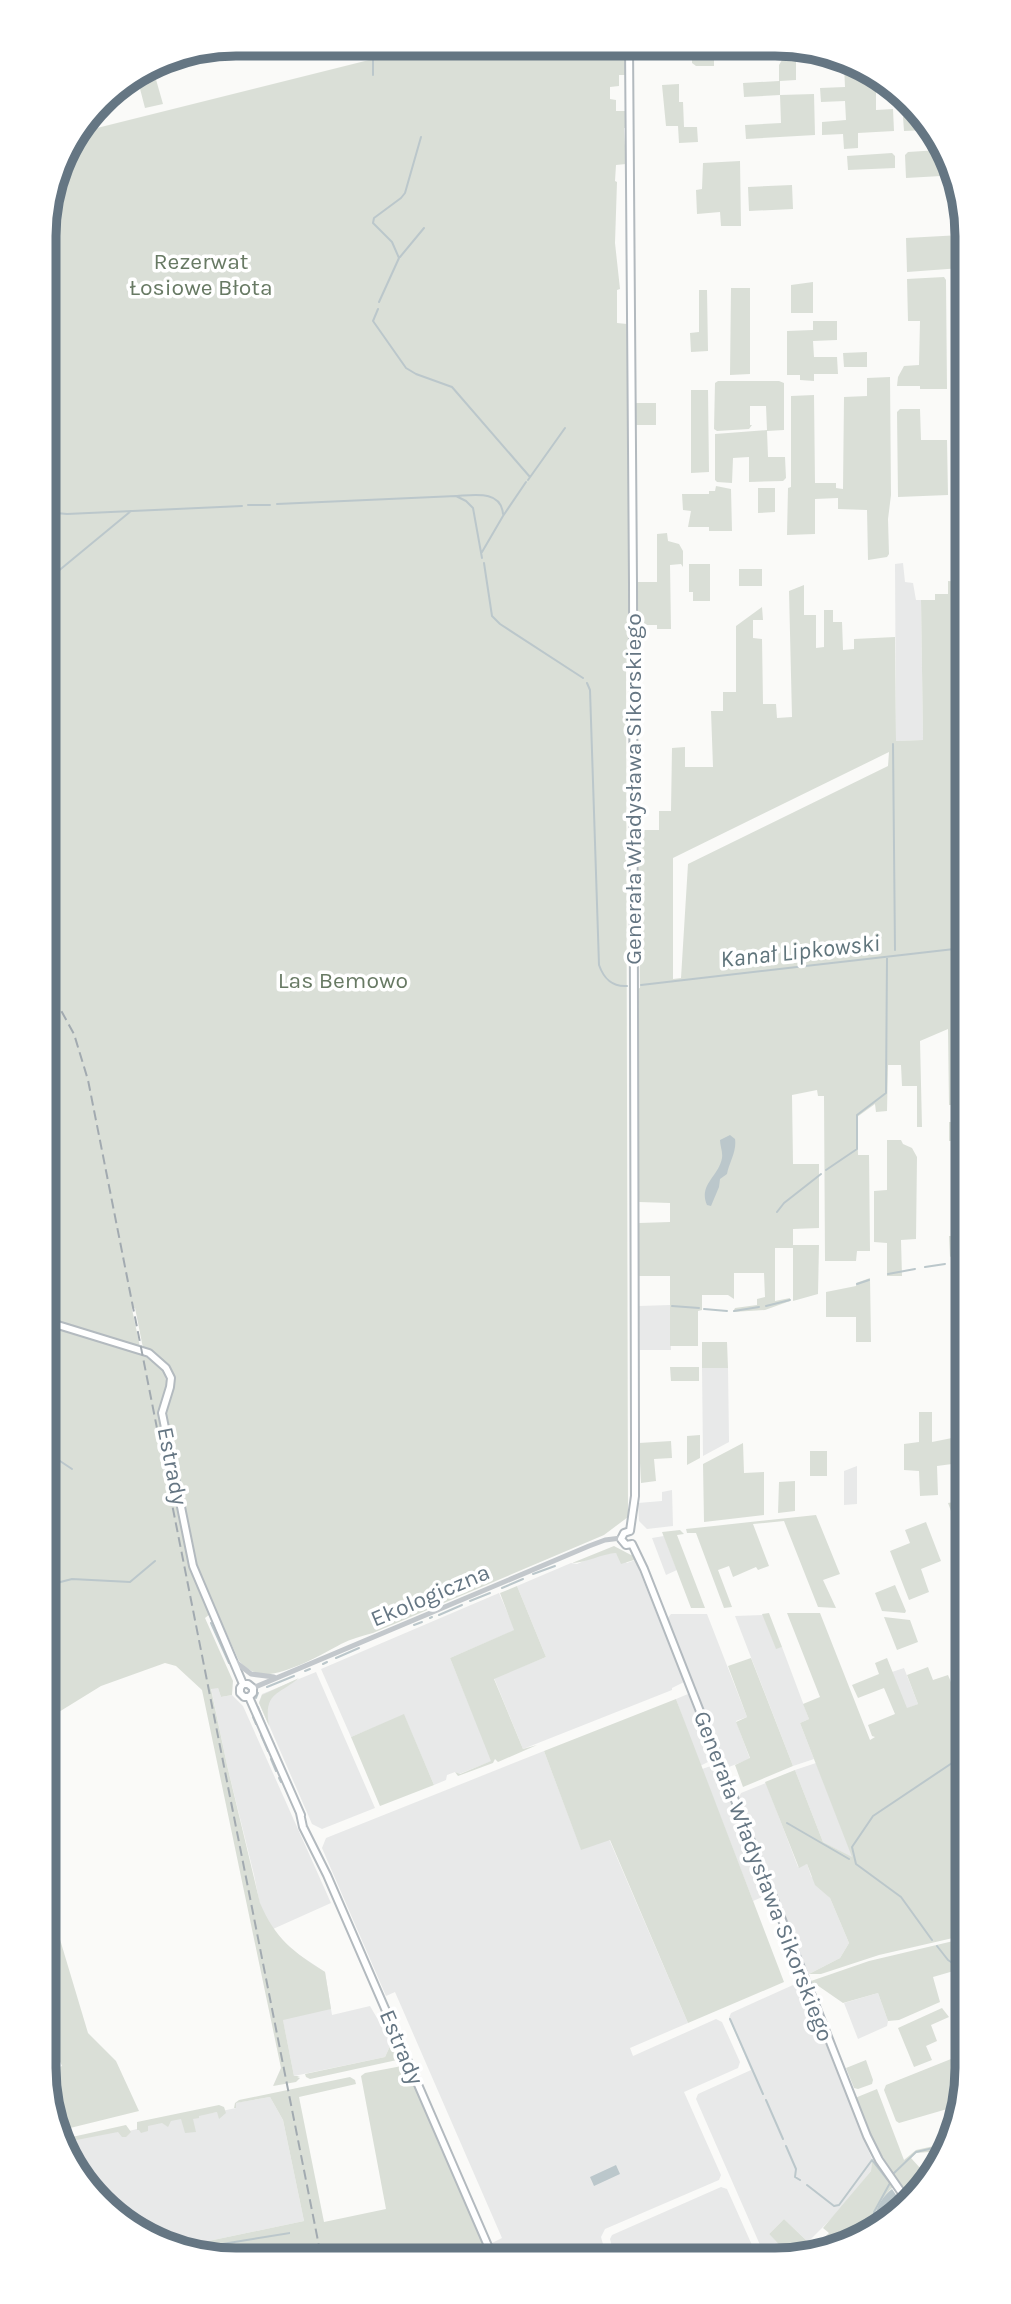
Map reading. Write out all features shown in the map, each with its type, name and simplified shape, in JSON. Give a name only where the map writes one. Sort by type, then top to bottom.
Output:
[{"type":"main road","name":"Generała Władysława Sikorskiego","points":[[629,56],[635,1426],[635,1496],[630,1531]]},
{"type":"main road","name":"Estrady","points":[[56,1324],[149,1353],[166,1368],[170,1387],[162,1413],[193,1566],[243,1684]]},
{"type":"main road","points":[[630,1531],[635,1537],[632,1544],[626,1545],[621,1538],[625,1532],[630,1531]]},
{"type":"main road","name":"Generała Władysława Sikorskiego","points":[[632,1544],[867,2136],[879,2160],[903,2194]]},
{"type":"main road","points":[[243,1684],[253,1688],[250,1697],[244,1697],[240,1693],[243,1684]]},
{"type":"main road","name":"Estrady","points":[[250,1697],[489,2248]]},
{"type":"street","name":"Ekologiczna","points":[[253,1688],[605,1539],[621,1538]]},
{"type":"street","points":[[233,1660],[251,1674],[277,1678]]},
{"type":"shaded area","points":[[903,563],[905,582],[913,583],[916,600],[921,600],[923,740],[896,741],[895,564]]},
{"type":"shaded area","points":[[730,1135],[735,1139],[735,1143],[727,1174],[720,1179],[711,1206],[707,1205],[705,1192],[722,1158],[720,1140]]},
{"type":"shaded area","points":[[670,1305],[671,1350],[640,1350],[639,1306]]},
{"type":"shaded area","points":[[702,1368],[728,1368],[729,1439],[729,1442],[703,1456]]},
{"type":"shaded area","points":[[857,1466],[857,1504],[844,1505],[844,1471]]},
{"type":"shaded area","points":[[672,1490],[673,1526],[647,1529],[639,1521],[638,1503],[662,1501],[662,1492]]},
{"type":"shaded area","points":[[664,1536],[677,1570],[666,1575],[652,1538]]},
{"type":"shaded area","points":[[616,1553],[627,1563],[635,1560],[684,1682],[672,1690],[523,1749],[494,1678],[546,1657],[517,1586],[571,1563],[577,1564],[600,1554]]},
{"type":"shaded area","points":[[499,1593],[515,1630],[450,1658],[492,1761],[459,1774],[455,1772],[447,1775],[446,1780],[434,1785],[404,1715],[351,1737],[321,1669]]},
{"type":"shaded area","points":[[671,1614],[707,1614],[747,1717],[736,1721],[750,1759],[726,1768],[667,1619]]},
{"type":"shaded area","points":[[763,1615],[776,1648],[782,1647],[809,1719],[800,1723],[814,1759],[793,1766],[735,1616]]},
{"type":"shaded area","points":[[904,1668],[918,1704],[906,1709],[892,1672]]},
{"type":"shaded area","points":[[316,1672],[375,1808],[322,1829],[312,1824],[259,1702],[262,1694]]},
{"type":"shaded area","points":[[211,1688],[218,1688],[221,1697],[232,1695],[243,1706],[331,1903],[273,1929],[286,1946],[325,1972],[332,2015],[370,2006],[391,2044],[385,2057],[294,2076],[254,1875]]},
{"type":"shaded area","points":[[688,1694],[714,1759],[700,1766],[676,1699]]},
{"type":"shaded area","points":[[544,1751],[581,1849],[609,1839],[688,2023],[630,2048],[633,2056],[716,2019],[722,2022],[740,2062],[738,2068],[684,2092],[721,2175],[719,2180],[605,2229],[601,2237],[604,2248],[492,2248],[490,2244],[502,2238],[395,1992],[386,1996],[322,1848],[326,1838]]},
{"type":"shaded area","points":[[816,1763],[853,1858],[823,1842],[795,1770]]},
{"type":"shaded area","points":[[714,1765],[767,1895],[753,1901],[702,1769]]},
{"type":"shaded area","points":[[766,1783],[798,1867],[807,1864],[811,1876],[830,1898],[849,1943],[840,1958],[809,1974],[804,1970],[738,1799],[741,1793]]},
{"type":"shaded area","points":[[793,1985],[804,1990],[872,2159],[871,2171],[838,2212],[808,2242],[784,2219],[769,2234],[782,2247],[761,2248],[696,2099],[698,2094],[751,2070],[729,2018],[731,2013]]},
{"type":"shaded area","points":[[878,1993],[888,2021],[887,2026],[858,2039],[844,2003]]},
{"type":"shaded area","points":[[270,2097],[283,2120],[304,2221],[196,2244],[178,2238],[136,2218],[117,2203],[86,2168],[71,2140],[123,2128],[129,2131],[137,2129],[141,2124],[236,2108],[235,2103]]},
{"type":"shaded area","points":[[616,2165],[620,2174],[594,2186],[590,2177]]},
{"type":"shaded area","points":[[721,2187],[727,2189],[753,2248],[612,2248],[612,2235]]},
{"type":"shaded area","points":[[892,2189],[899,2198],[875,2218],[876,2213],[885,2195]]},
{"type":"shaded area","points":[[290,2232],[290,2234],[206,2246]]},
{"type":"green space","name":"Las Bemowo","points":[[626,56],[626,75],[619,75],[619,86],[610,87],[610,99],[616,100],[616,111],[626,111],[626,164],[616,165],[615,243],[620,289],[617,290],[617,323],[627,324],[630,671],[626,671],[628,1517],[604,1535],[373,1633],[345,1642],[292,1668],[263,1674],[250,1670],[239,1661],[196,1565],[166,1418],[171,1371],[158,1355],[143,1348],[135,1308],[132,1309],[140,1347],[56,1321],[56,224],[59,201],[70,167],[90,130],[381,57]]},
{"type":"green space","points":[[692,56],[714,56],[714,66],[696,66],[692,63]]},
{"type":"green space","points":[[796,59],[796,80],[780,81],[780,95],[744,97],[743,83],[779,81],[779,65],[782,60]]},
{"type":"green space","points":[[844,71],[877,88],[876,110],[893,109],[894,131],[858,133],[858,148],[844,149],[843,134],[822,135],[822,122],[846,120],[845,101],[821,102],[820,88],[845,87]]},
{"type":"green space","points":[[153,76],[163,104],[145,108],[139,84]]},
{"type":"green space","points":[[679,84],[684,127],[697,127],[698,142],[679,143],[678,126],[666,126],[662,85]]},
{"type":"green space","points":[[814,94],[815,135],[746,139],[745,125],[781,123],[780,95]]},
{"type":"green space","points":[[903,117],[909,117],[921,130],[904,131]]},
{"type":"green space","points":[[933,150],[940,165],[941,176],[906,178],[905,155],[908,152]]},
{"type":"green space","points":[[892,153],[895,156],[895,168],[848,170],[847,156]]},
{"type":"green space","points":[[740,161],[741,226],[721,226],[720,212],[697,214],[696,190],[702,189],[703,163]]},
{"type":"green space","points":[[792,185],[793,209],[749,211],[748,187]]},
{"type":"green space","points":[[955,235],[955,268],[907,272],[906,238]]},
{"type":"green space","points":[[944,277],[947,389],[897,386],[904,366],[919,365],[920,321],[908,321],[907,279]]},
{"type":"green space","points":[[813,282],[813,313],[791,313],[791,285]]},
{"type":"green space","points":[[731,288],[750,288],[750,374],[730,375]]},
{"type":"green space","points":[[699,290],[707,290],[708,351],[691,352],[690,333],[699,332]]},
{"type":"green space","points":[[813,321],[837,321],[837,340],[813,341],[814,357],[837,357],[838,374],[814,374],[814,381],[800,380],[800,375],[787,375],[787,331],[813,330]]},
{"type":"green space","points":[[953,345],[955,345],[955,379]]},
{"type":"green space","points":[[867,352],[867,367],[844,367],[843,353]]},
{"type":"green space","points":[[890,377],[889,554],[887,557],[868,560],[867,510],[838,509],[838,498],[815,499],[815,534],[787,535],[788,488],[791,487],[791,396],[814,395],[815,483],[836,483],[836,488],[843,489],[844,397],[867,396],[867,378]]},
{"type":"green space","points":[[715,383],[784,383],[784,430],[767,431],[768,457],[785,457],[786,478],[783,481],[749,482],[749,457],[733,458],[732,483],[715,480],[715,434],[767,430],[766,406],[750,406],[752,425],[749,429],[714,429]]},
{"type":"green space","points":[[691,390],[708,390],[709,472],[691,473]]},
{"type":"green space","points":[[635,403],[656,403],[656,425],[636,425]]},
{"type":"green space","points":[[900,409],[920,409],[921,440],[947,440],[948,495],[898,497],[897,412]]},
{"type":"green space","points":[[716,486],[731,489],[732,531],[688,527],[691,511],[683,510],[682,494],[709,494],[709,491],[715,491]]},
{"type":"green space","points":[[758,488],[775,488],[775,512],[758,513]]},
{"type":"green space","points":[[667,533],[668,541],[679,544],[683,551],[683,567],[681,564],[670,565],[671,629],[657,629],[657,625],[637,625],[637,582],[657,582],[657,534]]},
{"type":"green space","points":[[689,564],[710,564],[710,601],[693,601],[693,592],[689,592]]},
{"type":"green space","points":[[739,569],[762,569],[762,586],[739,586]]},
{"type":"green space","points":[[948,581],[955,582],[955,1105],[949,1105],[948,1029],[920,1041],[922,1127],[917,1127],[917,1086],[902,1086],[901,1065],[888,1065],[887,1111],[876,1112],[875,1104],[857,1117],[858,1155],[869,1155],[870,1251],[857,1251],[856,1261],[825,1261],[824,1096],[818,1096],[817,1090],[792,1095],[793,1164],[819,1164],[819,1228],[793,1229],[793,1245],[819,1245],[818,1294],[793,1301],[793,1248],[775,1248],[775,1301],[790,1298],[790,1301],[765,1310],[733,1312],[735,1308],[757,1305],[757,1299],[765,1297],[764,1273],[734,1273],[734,1299],[728,1295],[702,1295],[702,1310],[698,1311],[698,1346],[670,1346],[670,1276],[639,1276],[639,1223],[670,1222],[670,1203],[639,1202],[638,830],[659,830],[659,811],[671,811],[672,748],[685,747],[685,767],[713,767],[711,711],[723,711],[723,692],[736,692],[736,626],[762,607],[763,620],[753,620],[753,638],[762,639],[763,704],[776,704],[777,718],[792,717],[789,591],[804,585],[804,615],[816,615],[816,648],[824,647],[824,610],[833,610],[833,622],[842,622],[843,650],[854,649],[854,639],[895,637],[896,741],[923,740],[921,600],[935,600],[935,594],[948,594]],"holes":[[[889,752],[888,766],[688,864],[681,978],[673,979],[673,858]]]},
{"type":"green space","points":[[949,1122],[955,1122],[955,1141],[949,1141]]},
{"type":"green space","points":[[887,1140],[901,1140],[912,1148],[917,1157],[916,1239],[901,1240],[902,1276],[887,1276],[887,1243],[874,1242],[874,1191],[887,1190]]},
{"type":"green space","points":[[949,1236],[955,1236],[955,1254],[950,1257]]},
{"type":"green space","points":[[870,1278],[871,1342],[856,1342],[856,1317],[826,1317],[826,1292],[856,1286],[856,1283]]},
{"type":"green space","points":[[56,1327],[151,1357],[165,1373],[167,1388],[162,1403],[192,1571],[210,1614],[205,1618],[233,1681],[232,1695],[221,1697],[218,1688],[211,1689],[260,1903],[272,1926],[286,1943],[325,1972],[331,2009],[283,2020],[294,2076],[300,2076],[296,2082],[273,2086],[281,2068],[202,1690],[176,1666],[165,1663],[101,1686],[56,1714]]},
{"type":"green space","points":[[702,1342],[727,1342],[728,1368],[702,1368]]},
{"type":"green space","points":[[670,1367],[699,1367],[699,1381],[671,1381]]},
{"type":"green space","points":[[919,1412],[932,1412],[932,1442],[952,1438],[952,1464],[937,1466],[938,1495],[920,1496],[919,1471],[904,1470],[904,1444],[919,1442]]},
{"type":"green space","points":[[700,1435],[700,1458],[687,1465],[687,1436]]},
{"type":"green space","points":[[671,1441],[672,1458],[654,1459],[656,1481],[641,1483],[639,1443]]},
{"type":"green space","points":[[743,1443],[744,1473],[764,1472],[764,1515],[704,1522],[703,1464]]},
{"type":"green space","points":[[810,1451],[827,1451],[827,1476],[810,1476]]},
{"type":"green space","points":[[795,1481],[795,1511],[778,1513],[779,1482]]},
{"type":"green space","points":[[955,1502],[955,1522],[948,1503]]},
{"type":"green space","points":[[816,1515],[840,1574],[823,1580],[836,1608],[818,1607],[784,1521],[753,1524],[769,1566],[758,1570],[756,1567],[733,1577],[729,1566],[718,1570],[732,1607],[724,1608],[696,1533],[687,1533],[686,1529]]},
{"type":"green space","points":[[926,1522],[941,1561],[921,1569],[929,1592],[909,1600],[890,1551],[910,1543],[905,1530]]},
{"type":"green space","points":[[680,1530],[684,1534],[677,1535],[705,1608],[691,1608],[662,1532]]},
{"type":"green space","points":[[614,1546],[633,1554],[638,1568],[634,1560],[621,1564],[616,1553],[572,1563]]},
{"type":"green space","points":[[895,1585],[905,1613],[882,1611],[875,1593]]},
{"type":"green space","points":[[517,1586],[546,1657],[494,1679],[523,1749],[537,1745],[498,1762],[495,1759],[493,1763],[458,1776],[455,1772],[460,1774],[491,1761],[450,1658],[514,1630],[500,1593]]},
{"type":"green space","points":[[769,1613],[782,1647],[776,1649],[762,1614]]},
{"type":"green space","points":[[787,1613],[820,1613],[870,1740],[875,1737],[868,1725],[895,1714],[884,1688],[858,1698],[852,1685],[879,1674],[875,1663],[887,1658],[907,1708],[918,1704],[907,1675],[928,1667],[933,1680],[948,1675],[953,1687],[955,1686],[955,1938],[879,1955],[821,1974],[809,1974],[840,1958],[849,1943],[830,1898],[815,1885],[807,1864],[799,1868],[765,1782],[795,1770],[823,1842],[852,1857],[800,1723],[809,1719],[803,1704],[820,1697]]},
{"type":"green space","points":[[884,1617],[910,1620],[918,1642],[897,1650]]},
{"type":"green space","points":[[751,1658],[793,1766],[743,1787],[735,1765],[750,1758],[736,1722],[747,1717],[728,1666]]},
{"type":"green space","points":[[299,1678],[271,1700],[268,1707],[269,1726],[259,1703],[262,1695]]},
{"type":"green space","points":[[676,1699],[784,1982],[688,2023],[610,1840],[581,1850],[544,1751]]},
{"type":"green space","points":[[404,1714],[434,1785],[380,1806],[351,1737]]},
{"type":"green space","points":[[56,1926],[88,2033],[116,2061],[139,2111],[67,2129],[62,2115],[56,2068],[62,2066],[56,2053]]},
{"type":"green space","points":[[955,1941],[955,1971],[933,1977],[940,2002],[899,2020],[888,2021],[878,1993],[843,2003],[817,1985],[813,1987],[811,1981],[869,1961]]},
{"type":"green space","points":[[942,2008],[949,2017],[931,2025],[937,2041],[926,2046],[932,2060],[914,2067],[898,2028]]},
{"type":"green space","points":[[386,2021],[399,2049],[397,2060],[310,2079],[306,2077],[305,2074],[385,2057],[391,2044],[381,2023]]},
{"type":"green space","points":[[955,2057],[955,2080],[950,2108],[899,2123],[884,2090],[886,2085]]},
{"type":"green space","points":[[866,2060],[872,2084],[854,2088],[846,2068]]},
{"type":"green space","points":[[402,2066],[409,2071],[486,2248],[224,2248],[196,2244],[304,2221],[283,2120],[270,2097],[236,2103],[234,2108],[235,2103],[350,2077],[356,2084],[299,2097],[324,2222],[386,2209],[361,2076]]},
{"type":"green space","points":[[877,2089],[904,2160],[916,2150],[937,2145],[932,2156],[929,2152],[916,2153],[911,2158],[923,2171],[905,2192],[865,2123],[855,2098]]},
{"type":"green space","points":[[219,2105],[224,2107],[226,2113],[219,2119],[217,2112],[193,2119],[196,2132],[185,2133],[181,2119],[171,2121],[168,2127],[162,2123],[148,2126],[148,2131],[141,2133],[137,2130],[137,2122]]},
{"type":"green space","points":[[126,2125],[131,2132],[126,2137],[122,2137],[118,2132],[72,2141],[70,2137]]},
{"type":"green space","points":[[872,2159],[893,2187],[883,2198],[876,2217],[844,2234],[819,2243],[829,2233],[823,2228],[871,2171]]},
{"type":"green space","points":[[784,2219],[808,2242],[805,2245],[782,2247],[769,2234]]},
{"type":"waterway","points":[[373,60],[373,75]]},
{"type":"waterway","points":[[379,302],[399,258],[392,242],[373,223],[374,218],[405,193],[421,137]]},
{"type":"waterway","points":[[400,257],[424,228]]},
{"type":"waterway","points":[[378,309],[373,321],[406,368],[452,387],[530,477]]},
{"type":"waterway","points":[[528,480],[565,428]]},
{"type":"waterway","points":[[482,552],[526,482]]},
{"type":"waterway","name":"Kanał Lipkowski","points":[[277,504],[456,496],[473,508],[482,558]]},
{"type":"waterway","points":[[457,496],[492,497],[501,506],[503,514]]},
{"type":"waterway","name":"Kanał Lipkowski","points":[[248,505],[270,505]]},
{"type":"waterway","name":"Kanał Lipkowski","points":[[56,513],[242,506]]},
{"type":"waterway","name":"Kanał Lipkowski","points":[[56,573],[131,511]]},
{"type":"waterway","name":"Kanał Lipkowski","points":[[484,563],[492,616],[500,624],[583,678]]},
{"type":"waterway","name":"Kanał Lipkowski","points":[[587,683],[590,690],[599,965],[609,981],[627,986]]},
{"type":"waterway","points":[[893,744],[895,950]]},
{"type":"waterway","name":"Kanał Lipkowski","points":[[641,985],[955,949]]},
{"type":"waterway","points":[[826,1170],[857,1149],[857,1115],[886,1093],[887,958]]},
{"type":"waterway","points":[[777,1212],[784,1203],[821,1174]]},
{"type":"waterway","points":[[925,1267],[945,1264]]},
{"type":"waterway","points":[[888,1274],[915,1269]]},
{"type":"waterway","points":[[857,1284],[869,1280]]},
{"type":"waterway","points":[[766,1306],[790,1300]]},
{"type":"waterway","points":[[672,1306],[699,1308]]},
{"type":"waterway","points":[[734,1311],[759,1307]]},
{"type":"waterway","points":[[704,1309],[727,1311]]},
{"type":"waterway","points":[[56,1458],[72,1469]]},
{"type":"waterway","points":[[56,1583],[72,1579],[130,1582],[155,1561]]},
{"type":"waterway","points":[[533,1574],[555,1566]]},
{"type":"waterway","points":[[502,1588],[523,1579]]},
{"type":"waterway","points":[[470,1601],[490,1593]]},
{"type":"waterway","points":[[439,1615],[462,1605]]},
{"type":"waterway","points":[[414,1625],[422,1622]]},
{"type":"waterway","points":[[211,1623],[229,1663]]},
{"type":"waterway","points":[[336,1658],[359,1648]]},
{"type":"waterway","points":[[323,1664],[327,1662]]},
{"type":"waterway","points":[[305,1671],[310,1669]]},
{"type":"waterway","points":[[267,1687],[294,1676]]},
{"type":"waterway","points":[[256,1698],[258,1693]]},
{"type":"waterway","points":[[258,1707],[266,1727]]},
{"type":"waterway","points":[[253,1717],[256,1724]]},
{"type":"waterway","points":[[261,1735],[268,1751]]},
{"type":"waterway","points":[[271,1759],[276,1771]]},
{"type":"waterway","points":[[932,1940],[901,1897],[856,1864],[852,1847],[873,1816],[955,1761]]},
{"type":"waterway","points":[[279,1778],[281,1782]]},
{"type":"waterway","points":[[787,1823],[849,1859]]},
{"type":"waterway","points":[[937,1946],[955,1965]]},
{"type":"waterway","points":[[730,2019],[763,2094]]},
{"type":"waterway","points":[[766,2100],[783,2139]]},
{"type":"waterway","points":[[786,2146],[796,2169],[795,2177],[800,2180]]},
{"type":"waterway","points":[[893,2174],[916,2152],[936,2147]]},
{"type":"waterway","points":[[807,2185],[834,2206],[839,2205],[872,2160],[890,2183],[874,2212],[874,2219]]},
{"type":"railway","points":[[56,1001],[74,1034],[88,1080],[319,2248]]},
{"type":"park label","name":"Rezerwat Łosiowe Błota","points":[[201,274]]}]
